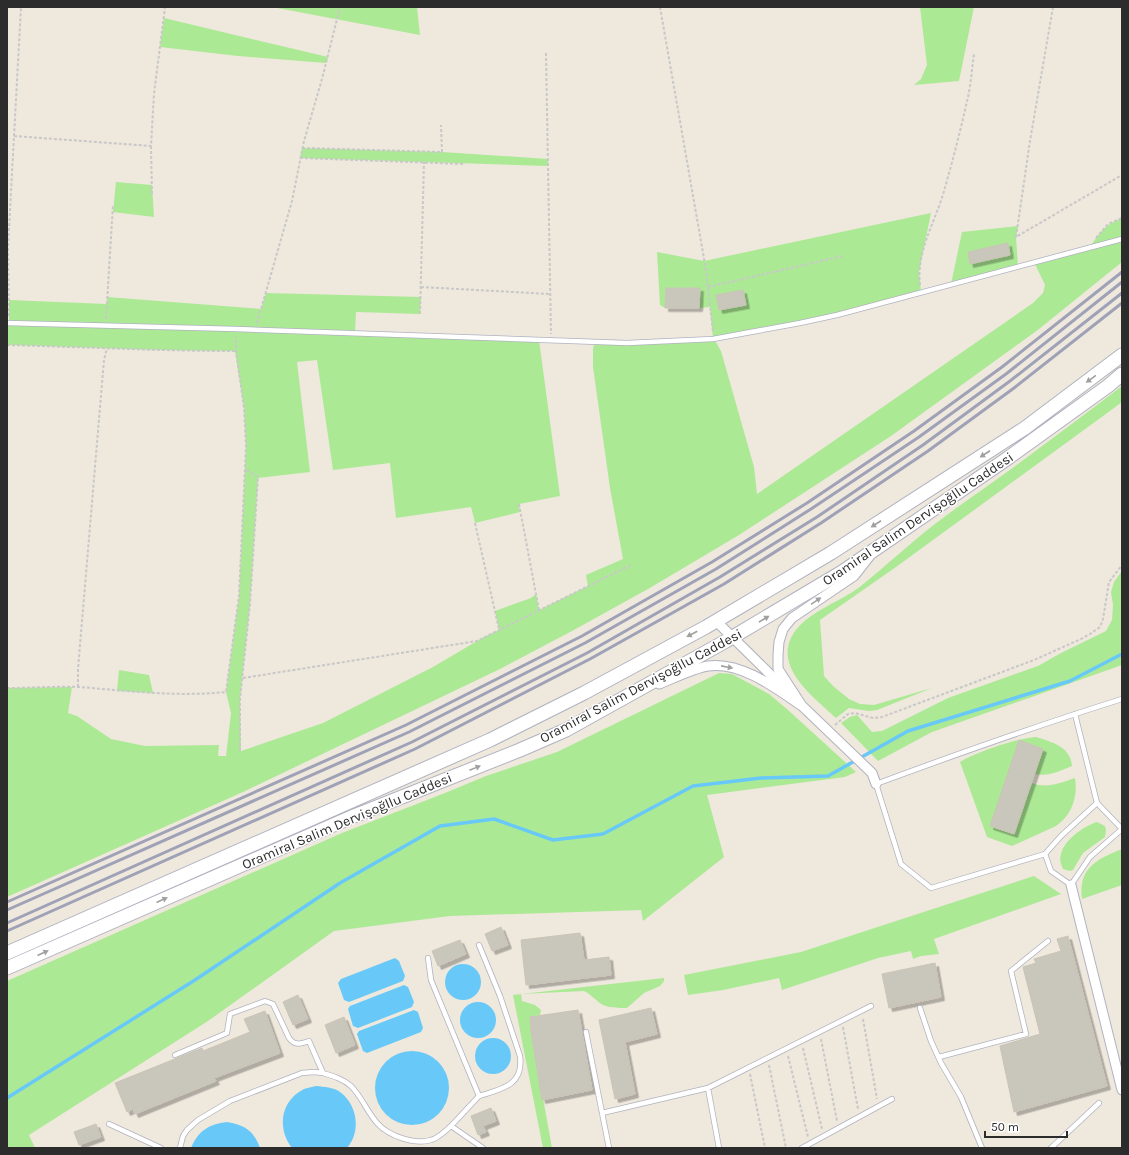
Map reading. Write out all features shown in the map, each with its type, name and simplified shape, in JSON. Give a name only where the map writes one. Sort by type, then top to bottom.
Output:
[{"type":"main road","name":"Oramiral Salim Dervişoğllu Caddesi","points":[[7,952],[490,740],[584,693],[716,621],[831,553],[1019,432],[1122,355]]},
{"type":"main road","name":"Oramiral Salim Dervişoğllu Caddesi","points":[[7,968],[354,816],[520,750],[566,730],[732,638],[842,572],[1008,458],[1108,386],[1122,374]]},
{"type":"street","points":[[802,706],[778,669],[779,642],[783,629],[792,618],[854,576],[875,550]]},
{"type":"street","points":[[716,621],[872,773],[876,784]]},
{"type":"street","points":[[637,692],[707,666],[718,665],[731,667],[759,678],[802,706]]},
{"type":"street","points":[[1071,885],[1122,1090]]},
{"type":"lane","points":[[8,323],[236,329],[627,343],[713,339],[837,315],[1122,239]]},
{"type":"lane","points":[[1097,803],[1061,836],[1045,854],[931,888],[901,864],[876,784],[938,761],[1122,699]]},
{"type":"lane","points":[[1045,854],[1051,871],[1071,885],[1090,857],[1122,829],[1097,803],[1075,714]]},
{"type":"lane","points":[[938,1057],[1026,1034],[1011,970],[1048,941]]},
{"type":"lane","points":[[180,1148],[183,1136],[191,1125],[230,1101],[302,1073],[314,1072],[323,1073],[341,1080],[351,1086],[378,1124],[392,1135],[412,1140],[430,1141],[442,1134],[478,1096],[510,1084],[518,1074],[521,1066],[520,1056],[500,996],[480,945]]},
{"type":"lane","points":[[428,958],[431,980],[478,1096]]},
{"type":"lane","points":[[175,1055],[227,1033],[230,1014],[265,1001],[273,1004],[292,1042],[296,1044],[309,1041],[323,1073]]},
{"type":"lane","points":[[602,1113],[708,1088],[871,1006]]},
{"type":"lane","points":[[920,1008],[928,1035],[938,1057],[961,1097],[982,1148]]},
{"type":"lane","points":[[586,1032],[609,1148]]},
{"type":"lane","points":[[708,1088],[718,1148]]},
{"type":"lane","points":[[802,1148],[892,1099]]},
{"type":"lane","points":[[1051,1148],[1099,1103]]},
{"type":"lane","points":[[110,1124],[160,1148]]},
{"type":"lane","points":[[451,1126],[483,1148]]},
{"type":"path","points":[[8,323],[8,246],[21,7]]},
{"type":"path","points":[[152,196],[151,146],[154,94],[165,7]]},
{"type":"path","points":[[255,330],[292,201],[302,148],[333,40],[340,7]]},
{"type":"path","points":[[660,7],[708,287],[713,339]]},
{"type":"path","points":[[1053,7],[1030,141],[1016,237],[1122,175]]},
{"type":"path","points":[[546,53],[551,340]]},
{"type":"path","points":[[921,292],[919,272],[922,255],[926,239],[944,193],[950,170],[968,95],[974,54]]},
{"type":"path","points":[[302,148],[442,152],[441,125]]},
{"type":"path","points":[[14,136],[151,146]]},
{"type":"path","points":[[300,158],[465,164]]},
{"type":"path","points":[[420,314],[424,162]]},
{"type":"path","points":[[105,326],[113,204]]},
{"type":"path","points":[[1090,247],[1108,224],[1122,218]]},
{"type":"path","points":[[708,287],[843,256]]},
{"type":"path","points":[[421,287],[550,294]]},
{"type":"path","points":[[7,688],[78,687],[141,693],[200,695],[226,692],[239,596],[246,446],[244,408],[236,351],[236,329]]},
{"type":"path","points":[[7,345],[186,351],[236,351]]},
{"type":"path","points":[[78,687],[78,669],[104,360],[107,348]]},
{"type":"path","points":[[240,751],[240,700],[250,604],[258,477],[245,469]]},
{"type":"path","points":[[519,504],[539,610]]},
{"type":"path","points":[[475,523],[499,630]]},
{"type":"path","points":[[243,678],[477,641],[631,565]]},
{"type":"path","points":[[830,733],[848,714],[855,712],[873,718],[882,717],[1034,660],[1082,639],[1100,627],[1103,619],[1109,582],[1122,565]]},
{"type":"path","points":[[861,1011],[878,1106]]},
{"type":"path","points":[[842,1021],[859,1116]]},
{"type":"path","points":[[820,1032],[839,1128]]},
{"type":"path","points":[[801,1041],[824,1136]]},
{"type":"path","points":[[787,1048],[810,1144]]},
{"type":"path","points":[[767,1058],[786,1148]]},
{"type":"path","points":[[749,1067],[765,1148]]},
{"type":"green space","points":[[272,7],[417,7],[420,35]]},
{"type":"green space","points":[[920,7],[974,7],[959,81],[914,85],[921,79],[927,65]]},
{"type":"green space","points":[[164,18],[328,57],[326,63],[238,56],[160,47]]},
{"type":"green space","points":[[302,148],[442,152],[548,159],[548,166],[300,158]]},
{"type":"green space","points":[[116,182],[152,185],[154,217],[113,212]]},
{"type":"green space","points":[[931,213],[919,272],[921,292],[837,315],[714,339],[721,351],[754,467],[757,494],[1033,303],[1043,293],[1045,285],[1034,262],[1090,247],[1103,230],[1122,218],[1122,262],[1039,329],[891,436],[739,535],[648,589],[500,669],[243,792],[7,897],[7,688],[72,687],[68,713],[77,716],[111,739],[145,746],[219,745],[218,756],[226,756],[231,713],[226,692],[239,596],[246,446],[244,408],[235,351],[150,350],[7,345],[9,300],[107,304],[107,297],[261,309],[266,293],[421,297],[420,314],[356,312],[355,333],[539,340],[560,496],[519,504],[520,512],[475,523],[471,507],[396,518],[390,463],[333,470],[317,360],[297,362],[310,472],[258,478],[250,604],[240,699],[241,751],[323,723],[433,667],[484,637],[499,630],[495,611],[531,598],[536,594],[539,610],[588,586],[586,575],[623,559],[610,488],[593,367],[593,349],[595,342],[713,338],[710,307],[699,308],[700,288],[666,288],[665,308],[660,305],[657,252],[704,261]]},
{"type":"green space","points":[[1018,226],[1016,237],[1018,267],[951,284],[962,232]]},
{"type":"green space","points":[[1122,386],[1122,402],[896,567],[820,620],[824,676],[833,686],[849,699],[860,704],[874,705],[932,688],[877,710],[869,711],[849,708],[836,718],[810,694],[795,675],[790,665],[788,654],[789,643],[801,624],[820,610],[861,586],[935,524]]},
{"type":"green space","points":[[1122,571],[1122,665],[932,732],[878,761],[841,723],[850,717],[857,715],[872,732],[882,731],[948,698],[1038,666],[1106,631],[1112,620],[1113,605],[1111,592],[1114,582]]},
{"type":"green space","points":[[119,670],[149,675],[153,693],[117,691]]},
{"type":"green space","points":[[719,673],[732,674],[769,694],[856,772],[845,777],[707,795],[724,857],[643,921],[641,910],[450,916],[334,931],[208,1021],[29,1135],[35,1148],[7,1148],[7,981],[342,833],[486,776],[557,752]]},
{"type":"green space","points":[[1036,737],[1060,746],[1068,754],[1072,766],[1058,772],[1045,775],[1035,774],[1032,783],[1038,785],[1048,785],[1075,778],[1075,799],[1070,811],[1062,822],[1012,846],[987,837],[960,762],[997,746]]},
{"type":"green space","points":[[1097,822],[1105,826],[1105,837],[1083,853],[1073,870],[1070,871],[1063,869],[1060,856],[1066,844],[1075,834]]},
{"type":"green space","points":[[1122,849],[1122,885],[1082,899],[1083,880],[1086,872],[1097,861]]},
{"type":"green space","points":[[1034,876],[1061,894],[934,939],[939,954],[921,956],[913,959],[911,951],[878,958],[782,990],[779,978],[723,990],[688,995],[684,975],[801,952]]},
{"type":"green space","points":[[664,978],[664,981],[660,986],[644,993],[627,1008],[603,1005],[584,991],[523,994]]},
{"type":"green space","points":[[521,994],[522,1001],[535,1005],[541,1010],[540,1015],[530,1017],[531,1031],[552,1148],[543,1148],[513,995]]},
{"type":"water","points":[[395,958],[399,961],[405,976],[403,981],[349,1002],[344,1000],[338,983],[341,979]]},
{"type":"water","points":[[467,964],[476,969],[480,975],[480,989],[476,995],[467,1000],[459,1000],[450,995],[446,989],[445,978],[450,969],[456,965]]},
{"type":"water","points":[[404,985],[408,987],[414,1002],[412,1007],[358,1028],[353,1026],[348,1009],[350,1006]]},
{"type":"water","points":[[482,1002],[491,1007],[495,1013],[495,1027],[491,1033],[482,1038],[474,1038],[465,1033],[461,1027],[460,1016],[465,1007],[471,1003]]},
{"type":"water","points":[[414,1010],[418,1012],[423,1028],[421,1032],[367,1053],[363,1051],[357,1034],[359,1031]]},
{"type":"water","points":[[497,1038],[506,1043],[510,1049],[510,1063],[506,1069],[497,1074],[489,1074],[480,1069],[476,1063],[475,1052],[480,1043],[486,1039]]},
{"type":"water","points":[[412,1051],[426,1054],[438,1062],[446,1074],[449,1088],[446,1102],[438,1114],[426,1122],[412,1125],[398,1122],[386,1114],[378,1102],[375,1088],[378,1074],[386,1062],[398,1054]]},
{"type":"water","points":[[316,1086],[337,1090],[346,1097],[351,1104],[356,1119],[356,1127],[351,1142],[347,1148],[292,1148],[287,1141],[283,1124],[283,1116],[286,1108],[296,1094],[304,1089]]},
{"type":"water","points":[[227,1122],[244,1127],[252,1133],[260,1148],[191,1148],[197,1137],[205,1129]]},
{"type":"building","points":[[1008,243],[1010,255],[970,264],[968,252]]},
{"type":"building","points":[[666,288],[700,288],[699,308],[665,308]]},
{"type":"building","points":[[743,290],[746,305],[719,310],[716,295]]},
{"type":"building","points":[[1019,740],[1043,749],[1014,834],[990,826]]},
{"type":"building","points":[[501,927],[508,945],[492,951],[485,934]]},
{"type":"building","points":[[580,933],[584,960],[609,957],[611,975],[526,985],[521,940]]},
{"type":"building","points":[[1068,936],[1107,1086],[1014,1112],[1000,1046],[1040,1034],[1023,967],[1036,963],[1034,959],[1061,951],[1057,939]]},
{"type":"building","points":[[460,940],[466,954],[438,966],[432,951]]},
{"type":"building","points":[[935,963],[941,997],[889,1008],[882,974]]},
{"type":"building","points":[[298,995],[308,1019],[293,1025],[283,1002]]},
{"type":"building","points":[[651,1008],[657,1034],[625,1042],[635,1094],[615,1099],[599,1020]]},
{"type":"building","points":[[578,1010],[592,1090],[542,1100],[530,1017]]},
{"type":"building","points":[[265,1011],[280,1053],[214,1078],[216,1081],[135,1114],[133,1109],[127,1112],[115,1083],[202,1048],[203,1051],[250,1032],[244,1019]]},
{"type":"building","points":[[344,1017],[355,1045],[336,1053],[325,1025]]},
{"type":"building","points":[[491,1108],[496,1121],[483,1126],[486,1132],[478,1135],[471,1116]]},
{"type":"building","points":[[96,1124],[101,1137],[79,1145],[74,1132]]},
{"type":"waterway","points":[[7,1098],[195,980],[340,883],[440,826],[494,819],[553,840],[603,834],[693,786],[761,778],[828,776],[908,731],[1070,681],[1122,654]]},
{"type":"railway","points":[[7,902],[406,725],[582,636],[712,562],[807,503],[914,431],[1002,367],[1122,272]]},
{"type":"railway","points":[[7,910],[409,732],[585,643],[716,569],[811,509],[919,437],[1006,374],[1122,282]]},
{"type":"railway","points":[[7,923],[412,742],[587,653],[720,577],[817,517],[923,445],[1010,381],[1122,293]]},
{"type":"railway","points":[[7,931],[415,749],[590,659],[724,584],[821,523],[928,451],[1014,388],[1122,303]]}]
